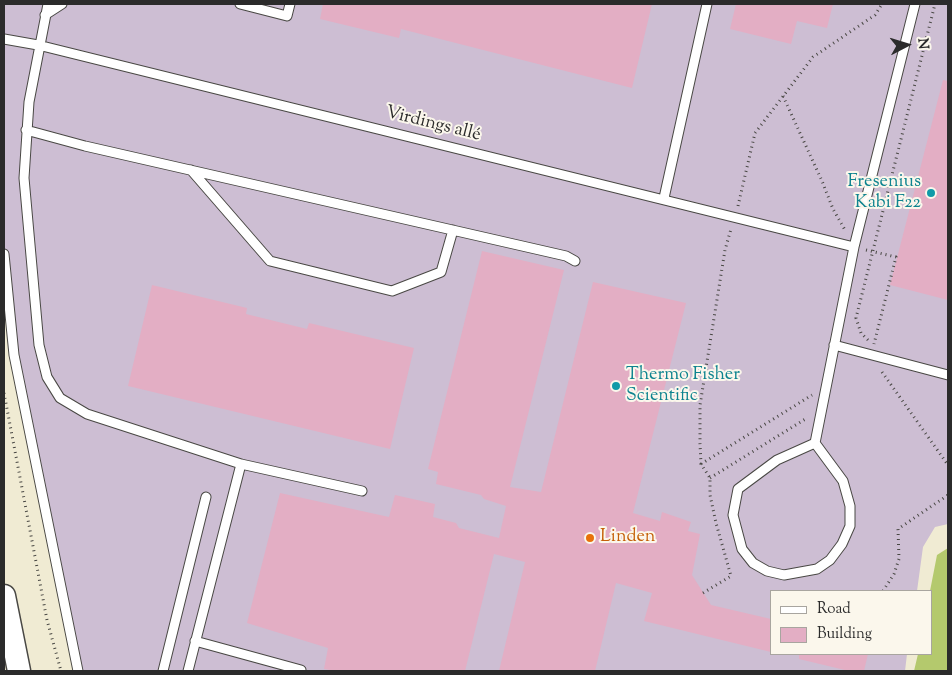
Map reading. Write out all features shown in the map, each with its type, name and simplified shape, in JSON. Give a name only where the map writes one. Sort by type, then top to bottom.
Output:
[{"type":"main road","points":[[4,596],[19,671]]},
{"type":"lane","points":[[48,4],[38,45],[26,130],[24,178],[39,345],[48,377],[60,398],[88,414],[241,464],[362,491]]},
{"type":"lane","points":[[45,16],[62,4]]},
{"type":"lane","points":[[240,4],[287,16],[290,4]]},
{"type":"lane","points":[[664,198],[707,4]]},
{"type":"lane","points":[[815,442],[777,460],[738,489],[733,515],[742,549],[753,563],[767,571],[784,574],[818,569],[830,560],[842,544],[850,526],[850,506],[843,481],[815,442],[854,247],[915,4]]},
{"type":"lane","name":"Virdings allé","points":[[4,39],[38,45],[664,198],[854,247]]},
{"type":"lane","points":[[26,130],[566,256],[575,261]]},
{"type":"lane","points":[[191,170],[270,261],[392,291],[441,272],[453,230]]},
{"type":"lane","points":[[4,254],[14,355],[78,671]]},
{"type":"lane","points":[[834,345],[948,376]]},
{"type":"lane","points":[[188,671],[241,464]]},
{"type":"lane","points":[[164,671],[206,497]]},
{"type":"lane","points":[[196,641],[301,670]]},
{"type":"path","points":[[704,593],[731,576],[710,495],[710,478],[701,464],[700,405],[724,250],[735,216],[754,133],[813,57],[875,15],[882,4]]},
{"type":"path","points":[[874,346],[861,333],[856,318],[935,4]]},
{"type":"path","points":[[783,96],[822,180],[833,209],[854,247]]},
{"type":"path","points":[[701,464],[826,386]]},
{"type":"path","points":[[4,393],[47,620],[61,671]]},
{"type":"path","points":[[710,478],[821,409]]},
{"type":"path","points":[[884,590],[894,574],[899,559],[898,529],[948,495]]},
{"type":"shaded area","points":[[4,4],[948,4],[948,524],[935,527],[923,547],[917,590],[770,590],[770,655],[907,655],[905,671],[78,671],[21,391],[4,254]]},
{"type":"green space","points":[[948,548],[948,671],[914,671],[918,655],[932,655],[932,590],[930,590],[937,555]]},
{"type":"building","points":[[323,4],[652,4],[632,88],[401,29],[399,38],[320,19]]},
{"type":"building","points":[[736,4],[833,4],[827,28],[797,21],[791,44],[730,29]]},
{"type":"building","name":"Fresenius Kabi F22","points":[[943,80],[948,81],[948,300],[890,285]]},
{"type":"building","name":"Thermo Fisher Scientific","points":[[482,251],[564,270],[510,487],[541,492],[593,282],[686,303],[633,513],[660,521],[662,512],[691,522],[688,531],[700,534],[692,575],[711,605],[770,619],[770,652],[644,621],[652,593],[616,583],[595,671],[499,671],[525,562],[494,554],[465,671],[336,671],[324,669],[328,648],[247,623],[280,493],[389,517],[395,495],[435,504],[433,517],[456,523],[459,528],[499,538],[506,506],[484,499],[481,495],[436,484],[438,472],[428,469]]},
{"type":"building","points":[[152,285],[247,308],[246,314],[307,329],[309,323],[414,348],[390,449],[128,386]]},
{"type":"building","points":[[799,655],[868,655],[864,671],[849,671],[799,659]]},
{"type":"place","name":"Fresenius Kabi F22","points":[[931,193]]},
{"type":"place","name":"Thermo Fisher Scientific","points":[[616,386]]},
{"type":"place","name":"Linden","points":[[590,538]]}]
